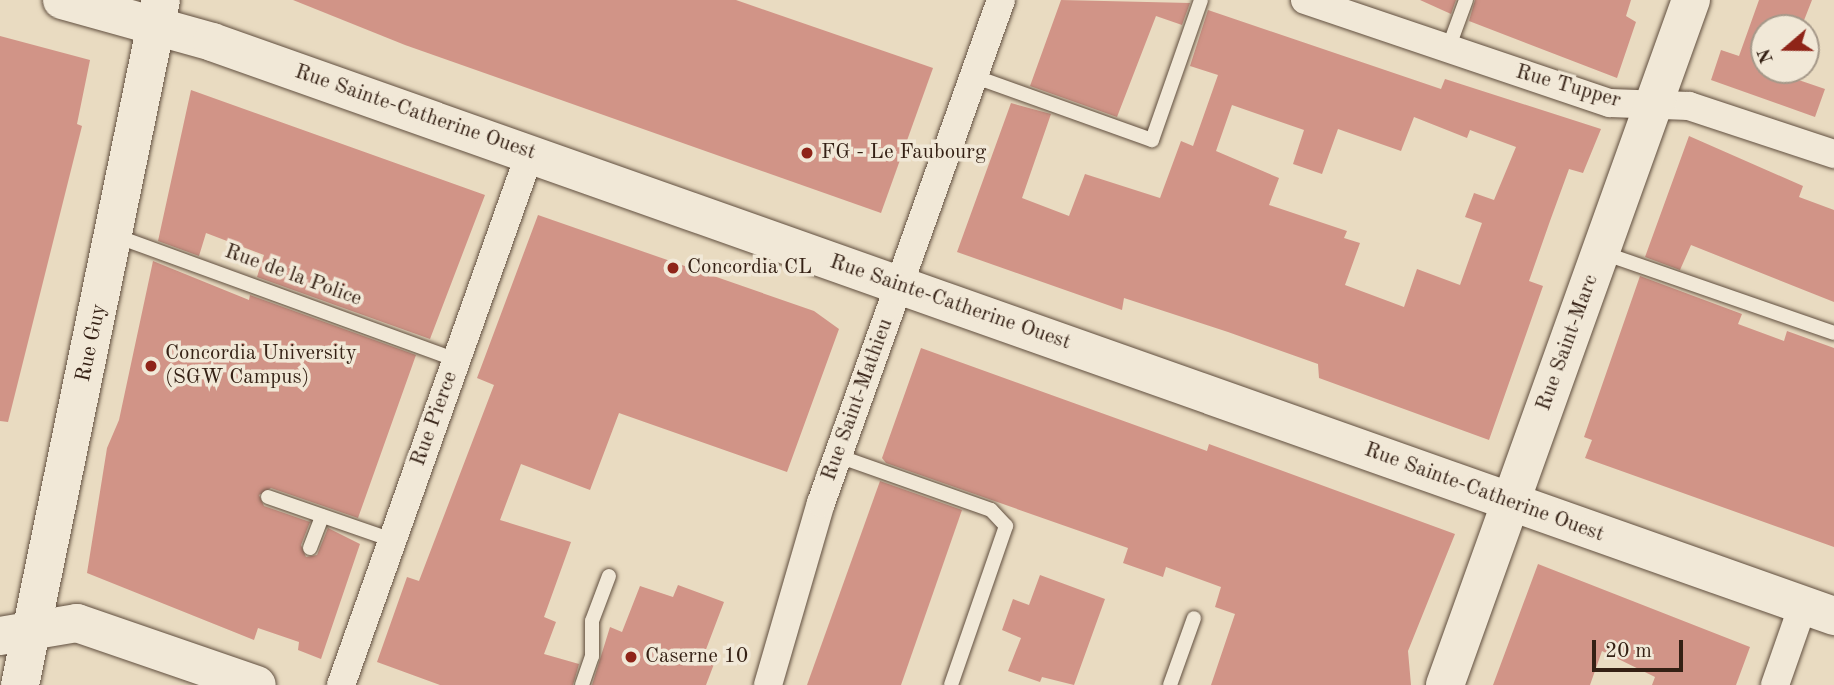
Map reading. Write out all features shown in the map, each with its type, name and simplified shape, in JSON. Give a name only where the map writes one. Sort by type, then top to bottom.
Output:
[{"type":"street","name":"Rue Sainte-Catherine Ouest","points":[[62,0],[159,12],[530,153],[1818,610]]},
{"type":"street","name":"Rue Saint-Mathieu","points":[[768,685],[779,634],[838,456],[1001,0]]},
{"type":"street","name":"Rue Tupper","points":[[1305,0],[1610,103],[1653,107],[1689,106],[1834,154]]},
{"type":"street","name":"Rue Saint-Marc","points":[[1445,685],[1691,0]]},
{"type":"street","name":"Rue Guy","points":[[20,685],[16,632],[114,236],[159,12]]},
{"type":"street","name":"Rue Pierce","points":[[341,685],[530,153]]},
{"type":"street","points":[[1775,685],[1818,610]]},
{"type":"street","points":[[16,632],[84,625],[257,685]]},
{"type":"lane","points":[[973,76],[1152,140],[1201,0]]},
{"type":"lane","points":[[1448,49],[1466,0]]},
{"type":"lane","name":"Rue de la Police","points":[[114,236],[456,360]]},
{"type":"lane","points":[[1601,252],[1834,333]]},
{"type":"lane","points":[[838,456],[991,510],[1006,526],[951,685]]},
{"type":"lane","points":[[268,497],[392,540]]},
{"type":"lane","points":[[310,548],[322,516]]},
{"type":"lane","points":[[582,685],[592,656],[592,621],[609,576]]},
{"type":"lane","points":[[1170,685],[1194,618]]},
{"type":"building","name":"FG - Le Faubourg","points":[[293,0],[736,0],[933,68],[881,213],[405,45]]},
{"type":"building","points":[[1061,0],[1190,3],[1182,25],[1156,16],[1117,117],[1030,86]]},
{"type":"building","points":[[1420,0],[1456,0],[1451,14]]},
{"type":"building","points":[[1475,0],[1631,0],[1626,16],[1636,22],[1617,78],[1469,21]]},
{"type":"building","points":[[1759,0],[1812,0],[1806,14],[1754,14]]},
{"type":"building","points":[[1208,10],[1441,89],[1445,79],[1601,129],[1583,173],[1569,169],[1550,221],[1529,281],[1543,286],[1489,440],[1319,378],[1318,364],[1228,332],[1124,298],[1122,310],[957,252],[1011,103],[1051,114],[1022,198],[1069,216],[1085,174],[1160,198],[1181,141],[1193,146],[1218,75],[1190,66]],"holes":[[[1232,105],[1304,130],[1293,164],[1322,174],[1338,129],[1401,151],[1414,117],[1467,138],[1470,130],[1516,147],[1494,200],[1474,193],[1465,217],[1482,223],[1460,285],[1417,269],[1404,307],[1345,285],[1360,243],[1344,238],[1347,231],[1269,205],[1279,178],[1216,151]]]},
{"type":"building","points":[[1750,25],[1750,84],[1810,84],[1825,89],[1815,117],[1711,80],[1721,50],[1739,56]]},
{"type":"building","points":[[0,36],[90,60],[77,124],[82,126],[8,422],[0,421]]},
{"type":"building","points":[[191,90],[485,195],[430,339],[257,277],[264,255],[206,233],[199,256],[158,241]]},
{"type":"building","points":[[1689,136],[1803,186],[1799,197],[1834,210],[1834,302],[1691,245],[1680,270],[1645,257]]},
{"type":"building","points":[[538,215],[814,311],[839,329],[787,472],[619,413],[590,490],[521,464],[500,520],[571,542],[544,617],[556,622],[544,654],[579,664],[573,685],[440,685],[377,662],[407,577],[419,581],[494,385],[477,378]]},
{"type":"building","points":[[153,261],[249,300],[250,295],[416,355],[358,518],[271,488],[259,495],[264,506],[310,522],[301,545],[306,557],[317,555],[328,528],[360,544],[321,659],[298,650],[299,642],[258,628],[254,640],[87,573],[107,448],[119,420]]},
{"type":"building","points":[[1640,276],[1742,314],[1738,324],[1784,341],[1787,331],[1834,348],[1834,547],[1585,458],[1592,440],[1584,437]]},
{"type":"building","points":[[921,348],[1207,451],[1209,444],[1455,534],[1408,651],[1411,685],[1211,685],[1235,614],[1215,607],[1221,587],[1166,567],[1163,577],[1123,563],[1128,548],[886,463],[882,458]]},
{"type":"building","points":[[880,481],[962,510],[901,685],[807,685]]},
{"type":"building","points":[[1538,564],[1750,647],[1736,685],[1652,685],[1655,677],[1602,651],[1590,685],[1493,685]]},
{"type":"building","points":[[1040,575],[1105,599],[1074,685],[1042,677],[1040,682],[1008,671],[1021,638],[1002,630],[1013,599],[1029,605]]},
{"type":"building","points":[[678,585],[724,602],[702,660],[714,664],[706,685],[592,685],[610,627],[622,632],[640,586],[673,597]]},
{"type":"place","name":"FG - Le Faubourg","points":[[807,153]]},
{"type":"place","name":"Concordia CL","points":[[673,268]]},
{"type":"place","name":"Concordia University (SGW Campus)","points":[[151,366]]},
{"type":"place","name":"Caserne 10","points":[[631,657]]}]
